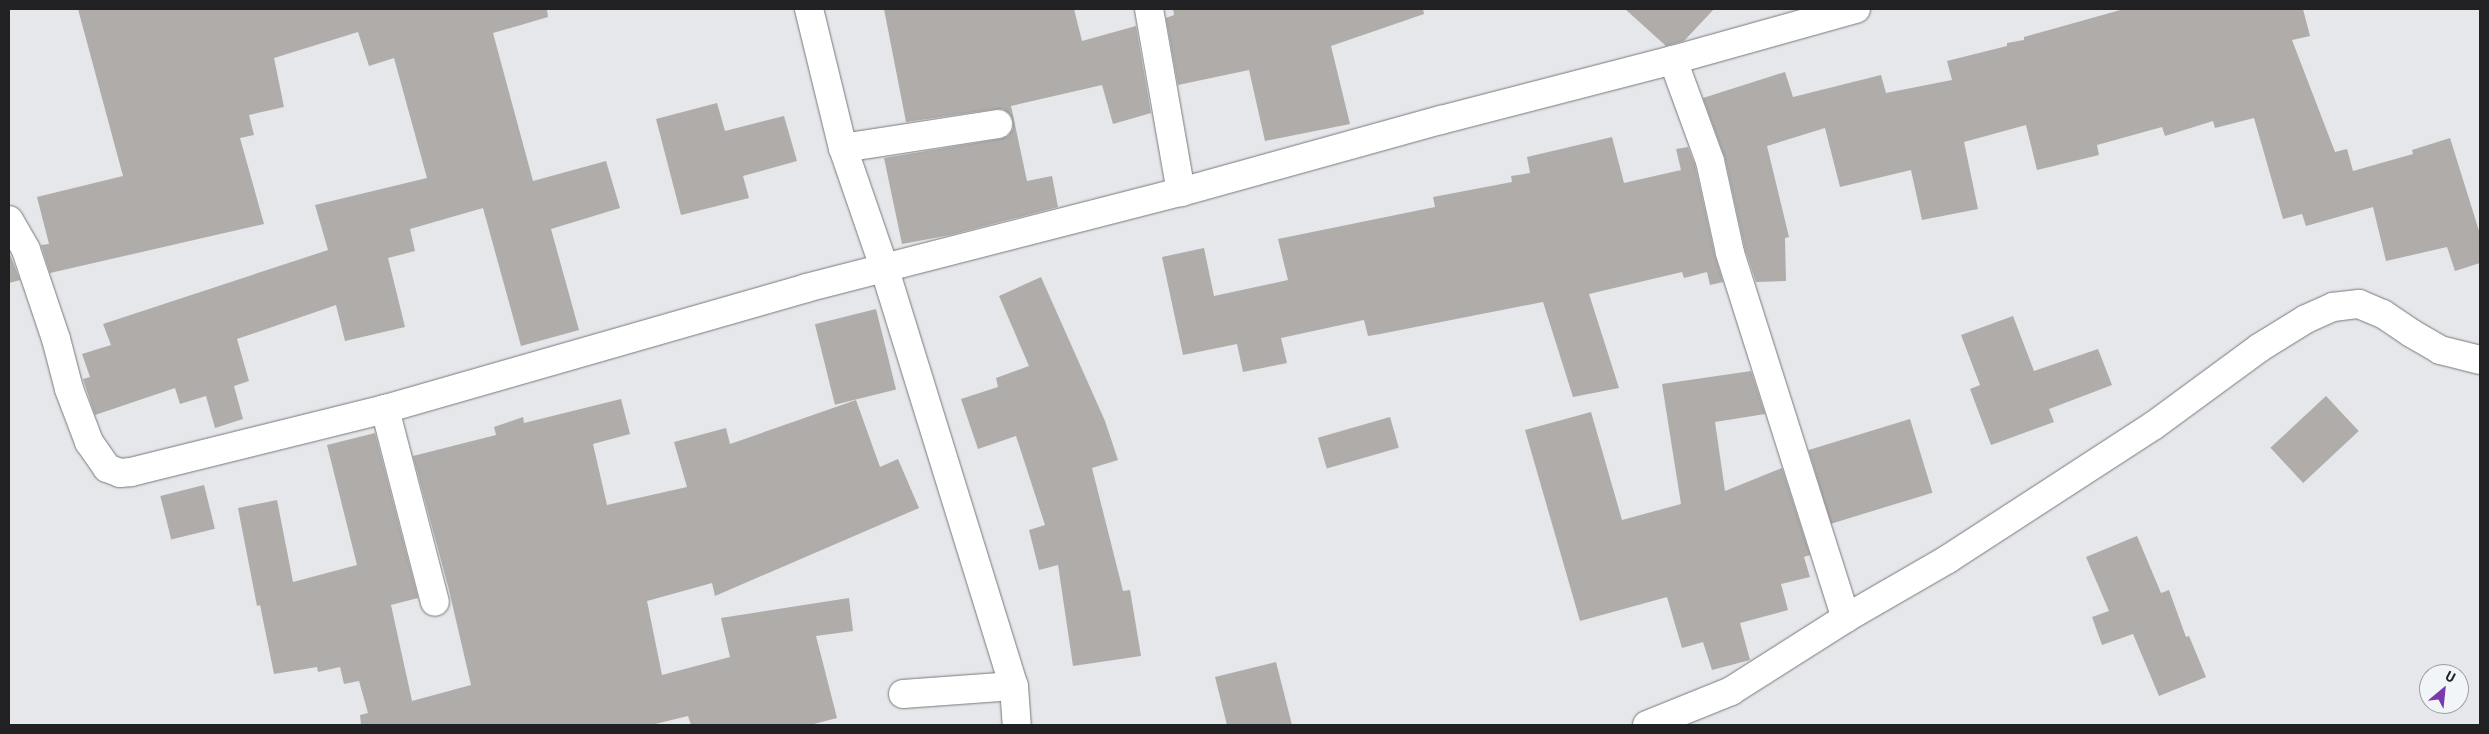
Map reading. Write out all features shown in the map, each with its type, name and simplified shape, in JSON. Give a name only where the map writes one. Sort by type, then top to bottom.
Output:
[{"type":"street","points":[[809,9],[843,148],[884,267],[1014,686],[1017,725]]},
{"type":"street","points":[[1149,9],[1181,192]]},
{"type":"street","points":[[9,220],[26,250],[56,339],[79,418],[89,442],[107,468],[120,473],[154,468],[385,409],[806,288],[1181,192],[1856,9]]},
{"type":"street","points":[[1673,60],[1710,161],[1730,254],[1846,618]]},
{"type":"street","points":[[843,148],[998,124]]},
{"type":"street","points":[[1647,725],[1730,691],[1846,618],[1956,554],[2153,426],[2259,348],[2306,319],[2333,307],[2359,304],[2384,314],[2410,333],[2440,350],[2480,360]]},
{"type":"street","points":[[385,409],[435,602]]},
{"type":"street","points":[[903,694],[1014,686]]},
{"type":"building","points":[[78,9],[547,9],[548,17],[493,33],[533,181],[606,161],[620,208],[551,229],[579,330],[521,346],[483,208],[410,229],[415,251],[388,258],[405,327],[345,341],[336,305],[237,339],[249,381],[234,386],[243,419],[215,428],[206,396],[180,404],[175,388],[95,415],[83,379],[90,377],[82,354],[111,345],[103,324],[328,250],[315,205],[427,178],[394,58],[369,66],[358,32],[274,58],[284,107],[249,115],[254,135],[240,138],[264,224],[50,273],[41,245],[49,244],[37,197],[123,176]]},
{"type":"building","points":[[884,9],[1074,9],[1082,41],[1136,26],[1151,113],[1113,124],[1102,85],[1011,106],[1027,181],[1052,176],[1058,207],[950,235],[902,244],[884,158],[1000,139],[1008,136],[1013,129],[1013,122],[1010,114],[1003,109],[996,109],[906,122]]},
{"type":"building","points":[[1173,9],[1423,9],[1424,14],[1331,46],[1350,124],[1265,141],[1249,70],[1178,85],[1166,18],[1174,15]]},
{"type":"building","points":[[1625,9],[1714,9],[1684,41],[1666,46]]},
{"type":"building","points":[[2124,9],[2303,9],[2310,36],[2292,40],[2335,152],[2347,149],[2353,171],[2413,154],[2412,150],[2450,138],[2480,234],[2480,263],[2455,271],[2447,247],[2386,261],[2373,207],[2306,226],[2302,214],[2283,219],[2254,118],[2215,128],[2213,121],[2165,136],[2162,127],[2097,145],[2099,155],[2037,170],[2026,125],[1964,142],[1978,209],[1922,220],[1911,170],[1840,187],[1825,128],[1767,146],[1789,237],[1785,238],[1786,281],[1756,282],[1745,249],[1725,158],[1703,98],[1785,72],[1793,97],[1881,75],[1886,93],[1952,80],[1947,61],[2007,46],[2007,43],[2024,40],[2024,37]]},
{"type":"building","points":[[717,103],[725,131],[784,116],[797,161],[743,176],[749,198],[681,215],[656,119]]},
{"type":"building","points":[[1612,137],[1624,183],[1681,170],[1676,149],[1688,147],[1695,165],[1715,256],[1723,282],[1710,285],[1707,272],[1684,278],[1682,272],[1589,294],[1619,388],[1573,397],[1543,302],[1368,336],[1364,320],[1281,338],[1287,363],[1243,372],[1237,344],[1183,355],[1162,257],[1204,248],[1214,296],[1288,280],[1278,239],[1435,207],[1433,197],[1512,182],[1511,176],[1530,173],[1527,157]]},
{"type":"building","points":[[9,252],[20,280],[9,283]]},
{"type":"building","points":[[1041,277],[1105,421],[1118,460],[1092,468],[1123,591],[1130,590],[1141,656],[1073,666],[1058,565],[1039,570],[1029,530],[1045,525],[1016,436],[978,449],[961,399],[998,387],[996,378],[1029,366],[999,296]]},
{"type":"building","points":[[876,309],[896,390],[835,405],[815,324]]},
{"type":"building","points":[[2013,316],[2034,371],[2098,349],[2112,385],[2049,409],[2054,422],[1991,445],[1970,389],[1980,385],[1961,335]]},
{"type":"building","points":[[1751,371],[1765,414],[1715,422],[1725,491],[1782,468],[1810,555],[1804,557],[1810,577],[1781,584],[1788,610],[1740,623],[1750,660],[1712,670],[1703,642],[1682,648],[1667,597],[1580,621],[1525,430],[1591,412],[1622,520],[1681,504],[1662,384]]},
{"type":"building","points":[[2326,396],[2359,431],[2303,483],[2270,448]]},
{"type":"building","points":[[621,399],[630,434],[593,444],[607,505],[687,487],[674,442],[726,428],[730,444],[856,400],[880,467],[898,459],[919,508],[715,596],[712,583],[647,601],[662,675],[730,657],[721,618],[849,598],[853,631],[816,636],[837,718],[810,725],[691,725],[688,716],[651,725],[361,725],[360,715],[368,713],[359,681],[344,684],[340,667],[318,672],[317,667],[274,674],[260,605],[257,606],[238,508],[277,500],[293,582],[357,565],[327,445],[375,433],[418,598],[391,605],[412,701],[471,685],[449,590],[413,456],[496,435],[494,427],[523,417],[524,423]]},
{"type":"building","points":[[1390,417],[1399,448],[1327,468],[1318,438]]},
{"type":"building","points":[[1910,419],[1933,493],[1831,524],[1809,450]]},
{"type":"building","points":[[204,485],[215,529],[171,540],[160,496]]},
{"type":"building","points":[[2137,536],[2161,593],[2169,590],[2186,637],[2189,636],[2206,677],[2159,696],[2133,634],[2102,645],[2092,617],[2109,611],[2086,557]]},
{"type":"building","points":[[1276,662],[1292,725],[1227,725],[1215,677]]}]
